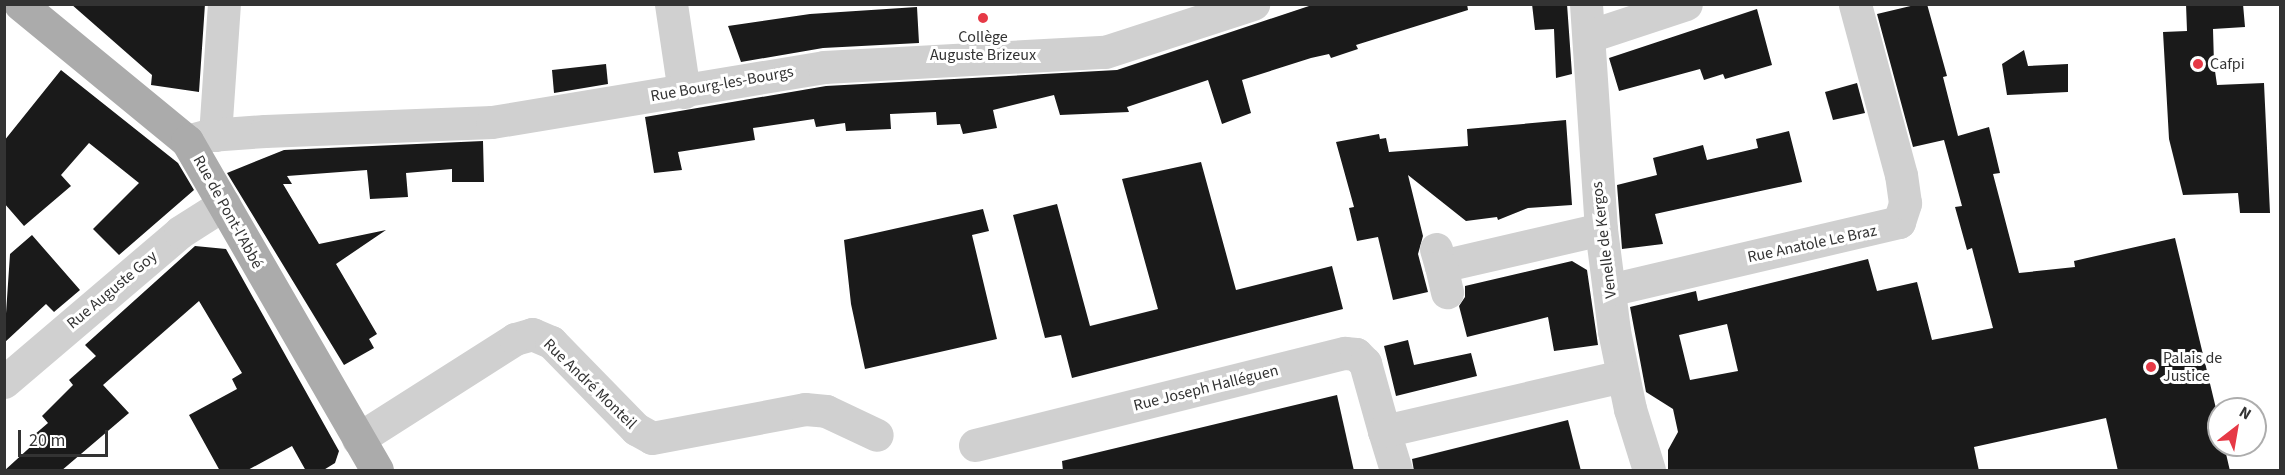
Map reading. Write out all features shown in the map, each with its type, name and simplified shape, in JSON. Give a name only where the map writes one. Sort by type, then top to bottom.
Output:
[{"type":"main road","name":"Rue de Pont-l'Abbé","points":[[20,4],[201,138],[224,204],[367,461]]},
{"type":"street","points":[[201,138],[224,4]]},
{"type":"street","points":[[671,4],[684,92]]},
{"type":"street","name":"Rue Bourg-les-Bourgs","points":[[201,138],[449,126],[684,92],[824,67],[1106,52],[1253,4]]},
{"type":"street","points":[[1587,20],[1686,4]]},
{"type":"street","name":"Rue Anatole Le Braz","points":[[1609,290],[1899,222],[1905,203],[1901,175],[1855,4]]},
{"type":"street","name":"Venelle de Kergos","points":[[1587,20],[1588,90],[1609,290],[1622,376],[1649,471]]},
{"type":"street","name":"Rue Auguste Goy","points":[[4,382],[180,232],[224,204]]},
{"type":"street","points":[[1441,269],[1601,229]]},
{"type":"street","name":"Rue André Monteil","points":[[367,461],[515,339],[532,334],[551,342],[636,429],[652,438],[805,409],[826,411],[877,435]]},
{"type":"street","name":"Rue Joseph Halléguen","points":[[975,445],[1345,352],[1356,354],[1365,363],[1395,471]]},
{"type":"street","points":[[1384,431],[1622,376]]},
{"type":"building","points":[[71,4],[205,4],[199,92],[151,85],[152,75]]},
{"type":"building","points":[[1315,4],[1467,4],[1468,10],[1356,45],[1358,49],[1331,58],[1329,54],[1311,58],[1242,80],[1251,113],[1222,124],[1208,80],[1127,107],[1129,112],[1060,115],[1054,95],[993,110],[997,128],[963,134],[960,124],[937,125],[936,112],[890,114],[891,129],[846,131],[845,123],[816,127],[814,119],[753,128],[755,140],[678,152],[682,170],[654,173],[645,117],[826,86],[1117,70]]},
{"type":"building","points":[[1532,4],[1567,4],[1572,74],[1556,78],[1554,29],[1535,30]]},
{"type":"building","points":[[1927,4],[1947,76],[1943,77],[1958,136],[1989,127],[2000,173],[1993,174],[2019,273],[2075,267],[2074,261],[2175,238],[2213,397],[2207,397],[2207,457],[2227,457],[2230,471],[2118,471],[2106,418],[1974,447],[1979,471],[1668,471],[1668,450],[1678,432],[1673,409],[1646,392],[1630,307],[1696,291],[1698,301],[1868,259],[1877,291],[1917,282],[1932,340],[1993,328],[1972,248],[1967,250],[1955,207],[1962,206],[1944,140],[1913,147],[1877,14]],"holes":[[[1727,324],[1738,371],[1690,380],[1679,335]]]},
{"type":"building","points":[[2186,4],[2243,4],[2245,27],[2213,29],[2214,64],[2217,85],[2264,83],[2270,213],[2240,213],[2238,193],[2183,195],[2169,139],[2163,32],[2187,31]]},
{"type":"building","points":[[917,7],[919,43],[823,48],[741,62],[728,26],[810,14]]},
{"type":"building","points":[[1757,9],[1772,65],[1725,79],[1723,74],[1704,80],[1700,69],[1619,91],[1609,58]]},
{"type":"building","points":[[2024,50],[2028,66],[2068,64],[2068,92],[2007,95],[2002,64]]},
{"type":"building","points":[[606,64],[608,84],[554,93],[552,70]]},
{"type":"building","points":[[61,70],[178,163],[194,190],[119,255],[93,229],[139,183],[89,143],[61,175],[71,186],[24,226],[4,203],[4,141]]},
{"type":"building","points":[[1857,83],[1865,113],[1833,120],[1825,92]]},
{"type":"building","points":[[1566,120],[1572,205],[1528,208],[1498,220],[1497,217],[1466,221],[1408,175],[1423,236],[1418,254],[1428,292],[1393,300],[1378,237],[1357,241],[1349,208],[1354,207],[1336,142],[1379,134],[1380,139],[1386,138],[1389,152],[1468,146],[1467,129]]},
{"type":"building","points":[[1789,131],[1802,182],[1655,214],[1663,244],[1622,249],[1617,185],[1657,175],[1653,158],[1703,145],[1707,160],[1758,148],[1756,139]]},
{"type":"building","points":[[483,141],[484,182],[452,182],[452,169],[406,173],[408,197],[370,199],[367,170],[287,176],[292,184],[283,184],[319,244],[386,230],[336,264],[377,334],[369,339],[374,348],[344,365],[227,173],[284,150]]},
{"type":"building","points":[[1201,162],[1236,290],[1332,266],[1343,309],[1072,378],[1061,335],[1045,338],[1013,215],[1057,204],[1090,326],[1158,309],[1122,179]]},
{"type":"building","points":[[983,209],[989,231],[972,235],[997,339],[865,369],[851,304],[844,240]]},
{"type":"building","points":[[32,235],[80,290],[54,312],[46,304],[4,343],[10,254]]},
{"type":"building","points":[[195,246],[226,249],[339,451],[335,463],[322,471],[306,471],[292,446],[246,471],[220,471],[189,415],[237,389],[232,379],[242,373],[199,301],[103,385],[129,413],[61,471],[4,471],[38,440],[34,435],[48,423],[42,416],[73,385],[69,380],[96,356],[85,345]]},
{"type":"building","points":[[1572,261],[1587,270],[1598,345],[1554,351],[1548,317],[1467,337],[1459,306],[1465,297],[1465,286]]},
{"type":"building","points":[[1408,340],[1414,365],[1471,353],[1477,376],[1396,396],[1384,346]]},
{"type":"building","points":[[1337,395],[1354,471],[1063,471],[1062,461]]},
{"type":"building","points":[[1568,420],[1581,471],[1414,471],[1412,459]]},
{"type":"place","name":"Collège Auguste Brizeux","points":[[983,18]]},
{"type":"place","name":"Cafpi","points":[[2198,64]]},
{"type":"place","name":"Palais de Justice","points":[[2151,367]]}]
